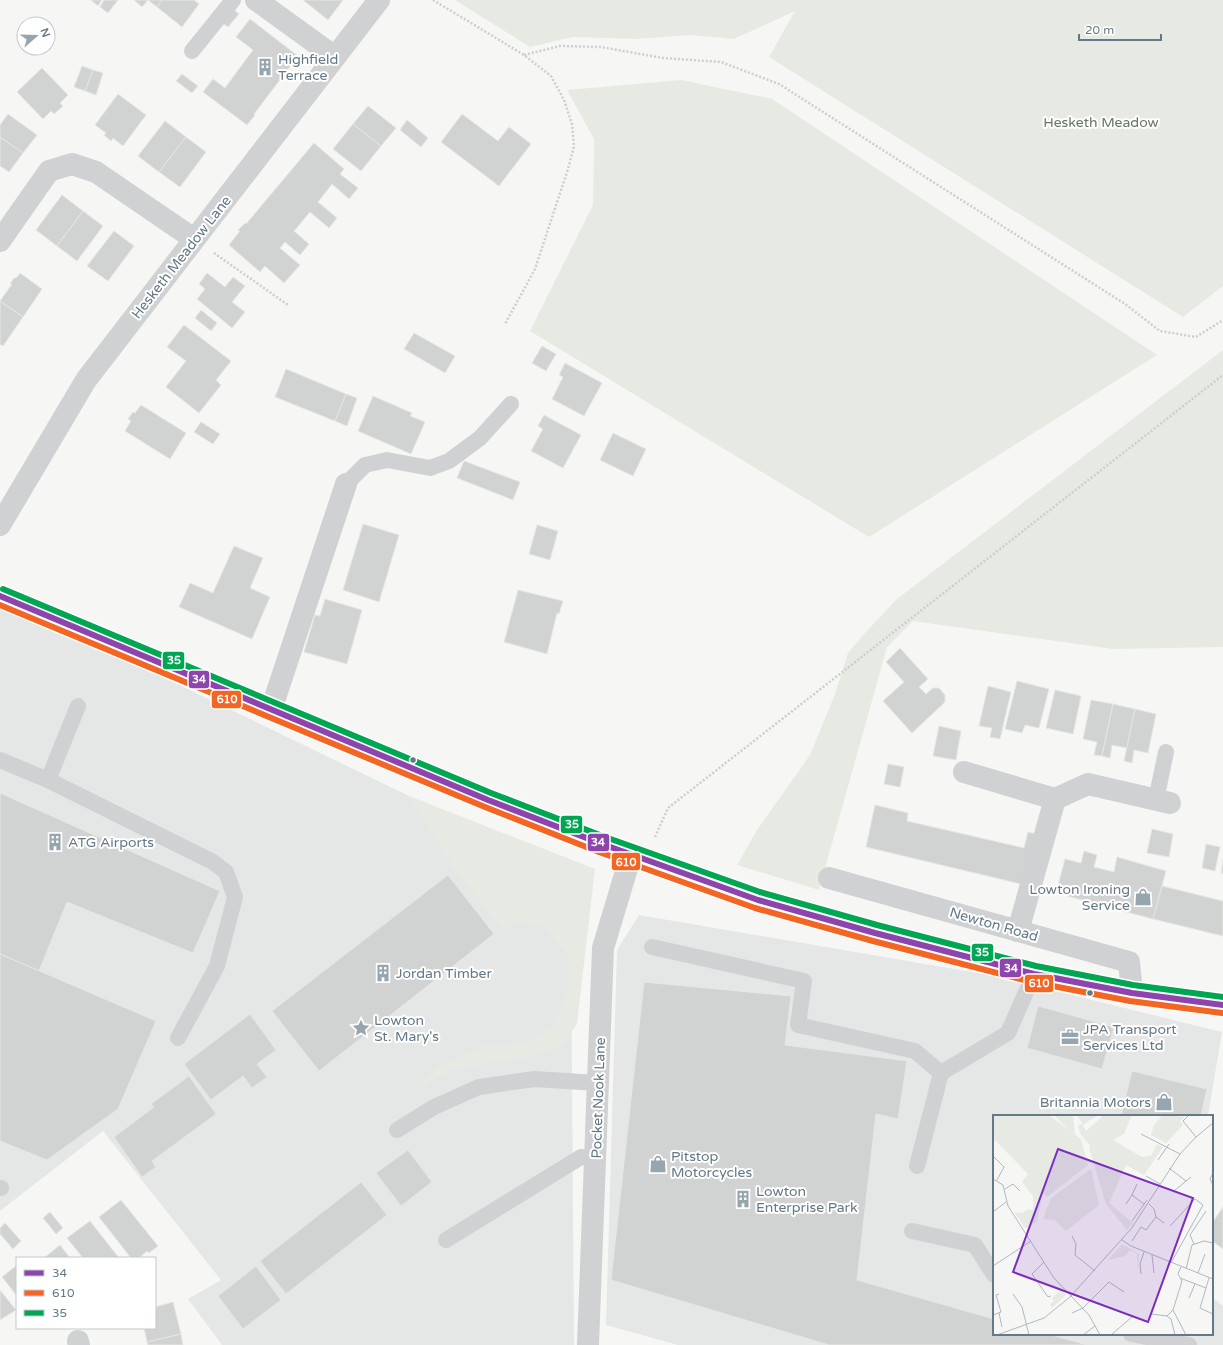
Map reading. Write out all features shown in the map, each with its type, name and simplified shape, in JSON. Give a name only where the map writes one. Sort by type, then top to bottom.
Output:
[{"type":"main road","points":[[0,596],[488,800],[758,900],[875,933],[1034,974],[1132,993],[1223,1005]]},
{"type":"street","points":[[256,0],[335,57]]},
{"type":"street","name":"Hesketh Meadow Lane","points":[[0,525],[86,380],[379,0]]},
{"type":"street","points":[[0,240],[49,171],[72,164],[96,172],[194,239]]},
{"type":"street","points":[[272,710],[346,484]]},
{"type":"street","points":[[964,772],[1055,798],[1088,784],[1163,801]]},
{"type":"street","points":[[1018,931],[1055,798]]},
{"type":"street","name":"Pocket Nook Lane","points":[[588,1345],[603,948],[631,854]]},
{"type":"street","name":"Newton Road","points":[[829,878],[1129,962],[1132,993]]},
{"type":"lane","points":[[192,51],[233,0]]},
{"type":"lane","points":[[346,484],[365,465],[386,460],[430,468],[449,461],[480,438],[511,404]]},
{"type":"lane","points":[[48,780],[78,706]]},
{"type":"lane","points":[[1163,801],[1166,752]]},
{"type":"lane","points":[[0,760],[48,780],[213,862],[226,872],[234,897],[216,966],[178,1038]]},
{"type":"lane","points":[[652,947],[804,981],[798,1025],[915,1051],[941,1073]]},
{"type":"lane","points":[[918,1166],[941,1073],[1008,1033],[1034,974]]},
{"type":"lane","points":[[397,1130],[434,1107],[479,1087],[534,1078],[598,1083]]},
{"type":"lane","points":[[446,1240],[580,1157],[595,1158]]},
{"type":"lane","points":[[912,1231],[976,1245],[993,1273]]},
{"type":"lane","points":[[1136,1335],[1189,1345]]},
{"type":"path","points":[[433,0],[524,55],[550,76],[564,100],[572,124],[574,146],[535,269],[506,324]]},
{"type":"path","points":[[524,55],[560,46],[601,47],[663,58],[721,62],[779,84],[1125,304],[1160,331],[1196,337],[1223,320]]},
{"type":"path","points":[[194,239],[288,305]]},
{"type":"path","points":[[658,832],[668,808],[1223,375]]},
{"type":"shaded area","points":[[0,598],[409,796],[571,936],[574,1345],[222,1345],[188,1299],[221,1280],[103,1131],[0,1211]]},
{"type":"shaded area","points":[[639,915],[995,976],[1222,1032],[1208,1115],[993,1115],[993,1335],[1213,1335],[1213,1298],[1223,1306],[1223,1345],[678,1345],[606,1325],[617,950]]},
{"type":"green space","name":"Hesketh Meadow","points":[[455,0],[1223,0],[1223,286],[1183,317],[769,57],[795,11],[734,39],[691,35],[635,39],[573,37],[530,47]]},
{"type":"green space","points":[[681,80],[772,99],[1157,355],[869,537],[530,331],[593,205],[594,139],[567,90]]},
{"type":"green space","points":[[1223,350],[1223,647],[1113,649],[913,621],[887,647],[819,890],[737,865],[757,830],[810,755],[835,694],[848,653],[897,599]]},
{"type":"green space","points":[[409,796],[595,869],[577,1024],[560,1047],[527,1057],[450,1070],[411,1093],[439,1066],[483,1046],[525,1043],[553,1027],[568,990],[568,956],[545,928],[517,922],[503,930],[454,868]]},
{"type":"building","points":[[91,0],[102,0],[98,6]]},
{"type":"building","points":[[104,0],[118,0],[108,13],[100,7]]},
{"type":"building","points":[[134,0],[148,0],[142,7]]},
{"type":"building","points":[[148,0],[162,0],[157,7]]},
{"type":"building","points":[[162,0],[194,0],[199,4],[182,27],[157,7]]},
{"type":"building","points":[[303,0],[343,0],[328,20]]},
{"type":"building","points":[[232,8],[239,14],[228,27],[221,22]]},
{"type":"building","name":"Highfield Terrace","points":[[250,19],[298,56],[247,125],[203,92],[213,79],[225,88],[253,50],[236,37]]},
{"type":"building","points":[[82,66],[93,70],[85,91],[74,87]]},
{"type":"building","points":[[42,68],[68,95],[60,103],[63,106],[54,114],[51,111],[43,119],[17,92]]},
{"type":"building","points":[[93,70],[103,73],[96,95],[85,91]]},
{"type":"building","points":[[182,74],[198,86],[192,93],[176,81]]},
{"type":"building","points":[[118,94],[146,115],[123,146],[113,138],[111,141],[104,135],[106,133],[95,125]]},
{"type":"building","points":[[368,106],[396,128],[381,146],[353,124]]},
{"type":"building","points":[[8,114],[37,135],[23,153],[0,137],[0,125]]},
{"type":"building","points":[[462,114],[498,141],[509,127],[531,144],[499,186],[441,142]]},
{"type":"building","points":[[407,120],[428,138],[421,147],[400,130]]},
{"type":"building","points":[[165,121],[186,137],[159,172],[138,156]]},
{"type":"building","points":[[353,124],[381,146],[361,171],[333,149]]},
{"type":"building","points":[[0,137],[23,153],[9,172],[0,166]]},
{"type":"building","points":[[186,137],[206,152],[180,187],[159,172]]},
{"type":"building","points":[[314,143],[344,169],[340,174],[358,188],[349,199],[332,184],[318,202],[337,218],[329,228],[310,212],[294,231],[309,244],[300,255],[285,242],[280,248],[300,265],[284,283],[265,266],[260,272],[229,245],[240,231],[238,230],[245,223],[246,224]]},
{"type":"building","points":[[62,195],[83,211],[57,246],[36,230]]},
{"type":"building","points":[[83,211],[103,226],[77,261],[57,246]]},
{"type":"building","points":[[114,231],[134,246],[108,281],[87,266]]},
{"type":"building","points":[[20,273],[42,289],[23,317],[0,301],[12,284],[10,284],[14,278],[16,278]]},
{"type":"building","points":[[207,273],[225,287],[233,277],[245,286],[232,302],[245,312],[232,328],[197,299],[205,289],[199,284]]},
{"type":"building","points":[[0,301],[23,317],[3,346],[0,344]]},
{"type":"building","points":[[201,310],[217,323],[211,331],[195,318]]},
{"type":"building","points":[[184,325],[231,361],[216,380],[221,385],[199,413],[166,387],[186,361],[167,347]]},
{"type":"building","points":[[414,333],[455,356],[445,373],[404,349]]},
{"type":"building","points":[[542,346],[556,354],[546,371],[532,363]]},
{"type":"building","points":[[565,363],[602,383],[584,416],[552,399],[563,377],[559,375]]},
{"type":"building","points":[[286,369],[346,394],[335,421],[275,397]]},
{"type":"building","points":[[346,394],[357,398],[347,426],[335,421]]},
{"type":"building","points":[[373,396],[412,413],[410,416],[425,422],[411,454],[358,431]]},
{"type":"building","points":[[141,405],[186,433],[170,459],[125,431],[131,421],[128,419]]},
{"type":"building","points":[[544,415],[581,435],[563,468],[531,451],[543,429],[538,426]]},
{"type":"building","points":[[201,422],[220,434],[213,444],[194,432]]},
{"type":"building","points":[[613,433],[646,449],[633,476],[600,460]]},
{"type":"building","points":[[464,461],[520,482],[513,500],[457,478]]},
{"type":"building","points":[[363,524],[399,535],[379,602],[343,590]]},
{"type":"building","points":[[537,525],[558,531],[550,560],[529,554]]},
{"type":"building","points":[[234,546],[263,558],[250,588],[270,597],[252,639],[179,607],[190,583],[213,593]]},
{"type":"building","points":[[518,590],[563,601],[559,614],[557,613],[547,654],[504,642]]},
{"type":"building","points":[[325,599],[362,610],[347,664],[304,652],[315,615],[320,616]]},
{"type":"building","points":[[900,648],[928,679],[919,687],[926,694],[933,688],[939,688],[945,695],[945,702],[912,733],[883,701],[904,682],[886,662]]},
{"type":"building","points":[[1017,681],[1049,689],[1039,728],[1025,725],[1022,733],[1005,729]]},
{"type":"building","points":[[988,686],[1011,692],[1000,739],[990,737],[992,728],[979,726]]},
{"type":"building","points":[[1055,690],[1081,696],[1073,734],[1046,728]]},
{"type":"building","points":[[1091,700],[1113,704],[1102,756],[1094,755],[1097,742],[1083,739]]},
{"type":"building","points":[[1113,704],[1135,709],[1127,748],[1112,745],[1110,758],[1102,756]]},
{"type":"building","points":[[1135,709],[1156,714],[1148,753],[1134,750],[1132,763],[1124,761]]},
{"type":"building","points":[[939,726],[961,731],[956,760],[933,756]]},
{"type":"building","points":[[888,764],[904,767],[900,787],[884,784]]},
{"type":"building","name":"ATG Airports","points":[[0,793],[220,891],[193,953],[67,902],[39,971],[0,954]]},
{"type":"building","points":[[875,805],[908,813],[907,821],[1024,848],[1028,832],[1037,834],[1025,885],[866,847]]},
{"type":"building","points":[[1152,829],[1173,834],[1169,857],[1147,853]]},
{"type":"building","points":[[1206,844],[1220,847],[1215,871],[1202,868]]},
{"type":"building","points":[[1084,851],[1097,855],[1094,867],[1114,872],[1117,857],[1166,871],[1153,919],[1056,893],[1065,859],[1081,863]]},
{"type":"building","points":[[1223,859],[1223,874],[1221,873]]},
{"type":"building","name":"Jordan Timber","points":[[448,875],[494,934],[319,1071],[272,1011]]},
{"type":"building","points":[[1162,886],[1223,901],[1223,936],[1153,919]]},
{"type":"building","points":[[0,954],[156,1021],[118,1109],[47,1160],[0,1141]]},
{"type":"building","name":"Lowton Enterprise Park","points":[[644,982],[791,996],[785,1045],[907,1061],[898,1119],[876,1114],[857,1280],[993,1319],[993,1335],[1052,1335],[1087,1345],[829,1345],[611,1280]]},
{"type":"building","name":"JPA Transport Services Ltd","points":[[1038,1006],[1114,1027],[1102,1069],[1027,1048]]},
{"type":"building","points":[[250,1014],[276,1050],[257,1064],[267,1077],[252,1088],[243,1076],[211,1100],[184,1064]]},
{"type":"building","name":"Britannia Motors","points":[[1132,1071],[1207,1089],[1201,1115],[1121,1115]]},
{"type":"building","points":[[189,1076],[216,1114],[152,1161],[156,1167],[142,1177],[114,1137],[154,1107],[151,1104]]},
{"type":"building","points":[[408,1150],[432,1182],[401,1206],[376,1173]]},
{"type":"building","points":[[361,1182],[387,1215],[286,1294],[260,1261]]},
{"type":"building","points":[[121,1200],[158,1246],[149,1253],[147,1251],[140,1257],[130,1257],[99,1217]]},
{"type":"building","points":[[1223,1207],[1223,1249],[1213,1242],[1213,1222]]},
{"type":"building","points":[[50,1212],[63,1228],[56,1234],[43,1218]]},
{"type":"building","points":[[90,1221],[118,1257],[82,1257],[67,1238]]},
{"type":"building","points":[[5,1223],[21,1241],[13,1249],[0,1234],[0,1228]]},
{"type":"building","points":[[60,1245],[69,1257],[45,1257]]},
{"type":"building","points":[[16,1266],[16,1295],[2,1277]]},
{"type":"building","points":[[256,1266],[281,1300],[243,1329],[218,1296]]},
{"type":"building","points":[[0,1290],[16,1310],[0,1320]]},
{"type":"building","points":[[173,1302],[181,1334],[147,1342],[144,1329],[156,1329],[156,1307]]},
{"type":"building","points":[[181,1334],[183,1345],[148,1345],[147,1342]]},
{"type":"transit line","name":"35","points":[[3,589],[491,793],[605,837],[760,892],[877,925],[1036,966],[1133,985],[1223,997]]},
{"type":"transit line","name":"34","points":[[0,596],[488,800],[602,844],[758,900],[875,933],[1034,974],[1132,993],[1223,1005]]},
{"type":"transit line","name":"610","points":[[0,605],[485,807],[599,852],[755,908],[873,941],[1032,982],[1130,1001],[1222,1013]]},
{"type":"place","name":"Highfield Terrace","points":[[265,67]]},
{"type":"place","name":"ATG Airports","points":[[55,842]]},
{"type":"place","name":"Lowton Ironing Service","points":[[1143,897]]},
{"type":"place","name":"Jordan Timber","points":[[383,973]]},
{"type":"place","name":"Lowton St. Mary's","points":[[361,1028]]},
{"type":"place","name":"JPA Transport Services Ltd","points":[[1070,1037]]},
{"type":"place","name":"Britannia Motors","points":[[1164,1102]]},
{"type":"place","name":"Pitstop Motorcycles","points":[[658,1164]]},
{"type":"place","name":"Lowton Enterprise Park","points":[[743,1199]]}]
